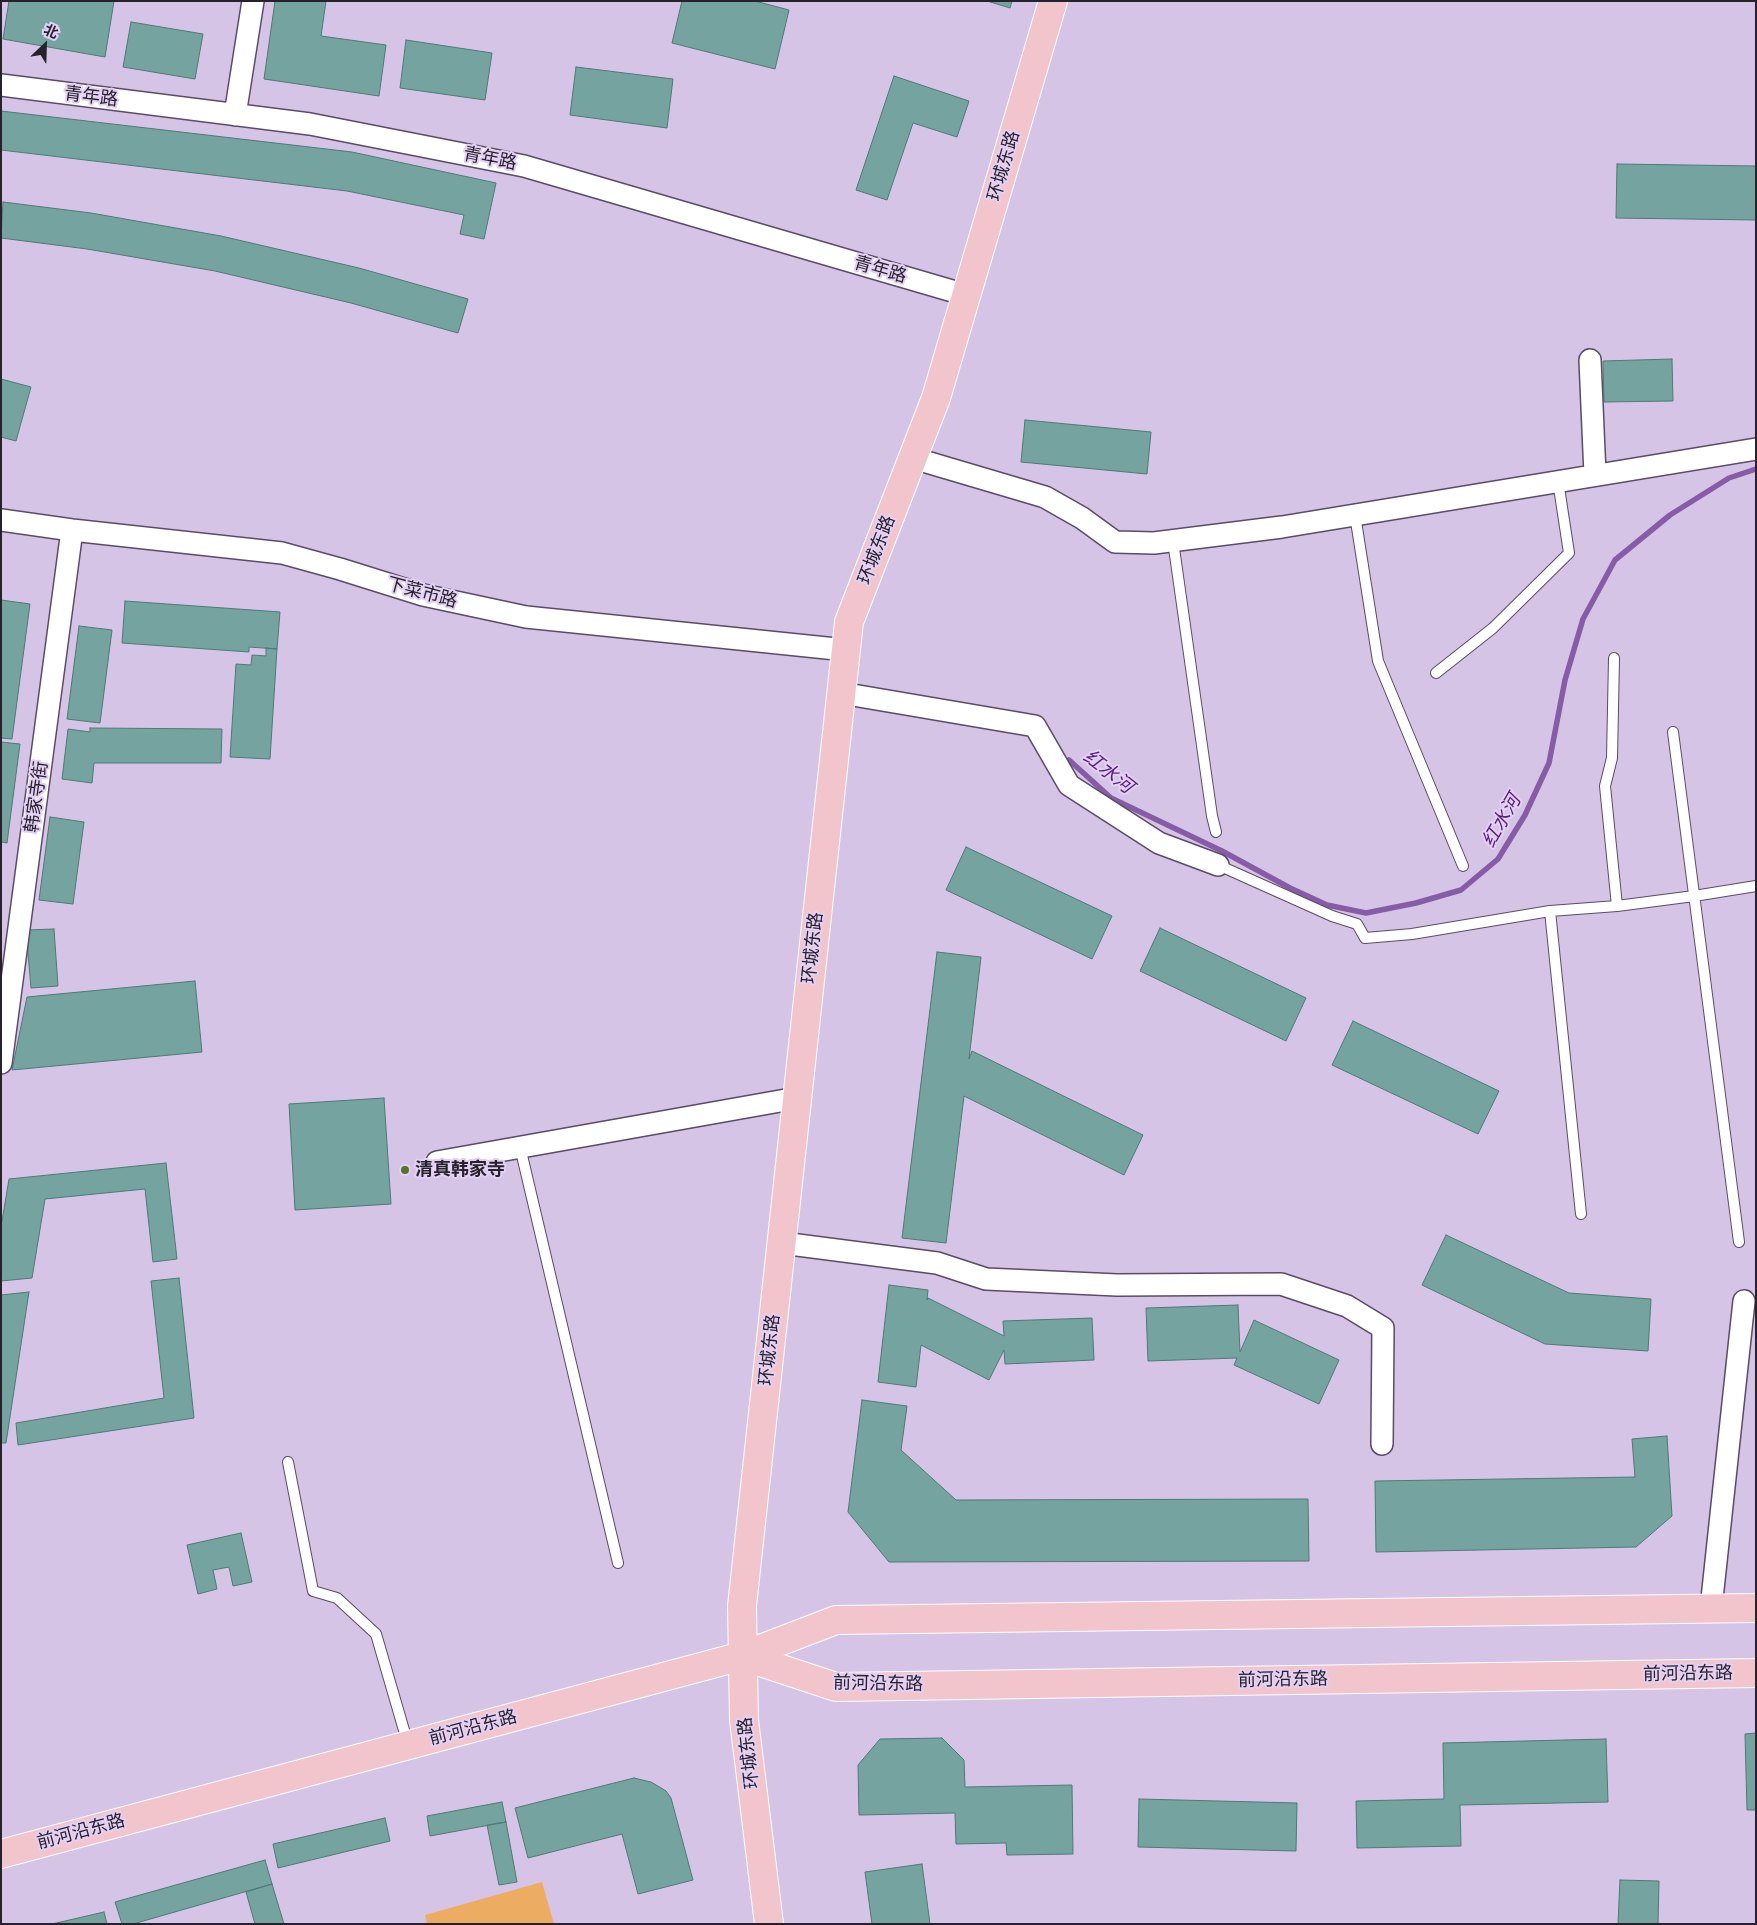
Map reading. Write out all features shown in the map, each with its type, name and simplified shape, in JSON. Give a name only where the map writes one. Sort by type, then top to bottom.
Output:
[{"type":"main road","name":"环城东路","points":[[770,1924],[744,1720],[742,1606],[848,622],[936,398],[1053,1]]},
{"type":"main road","points":[[742,1656],[836,1620],[1756,1608]]},
{"type":"main road","name":"前河沿东路","points":[[1,1854],[742,1656],[836,1687],[1756,1673]]},
{"type":"street","points":[[235,115],[254,1]]},
{"type":"street","name":"青年路","points":[[1,85],[310,124],[524,166],[966,295]]},
{"type":"street","points":[[1590,360],[1595,475]]},
{"type":"street","points":[[913,458],[1045,497],[1082,518],[1115,542],[1154,543],[1355,515],[1756,449]]},
{"type":"street","name":"下菜市路","points":[[1,520],[72,530],[282,553],[423,595],[526,618],[846,650]]},
{"type":"street","name":"韩家寺街","points":[[1,1063],[72,530]]},
{"type":"street","points":[[841,693],[1035,726],[1069,785],[1159,842],[1218,865]]},
{"type":"street","points":[[437,1162],[797,1098]]},
{"type":"street","points":[[782,1243],[937,1263],[986,1279],[1117,1285],[1281,1284],[1291,1287],[1347,1306],[1383,1328],[1382,1444]]},
{"type":"street","points":[[1710,1608],[1744,1301]]},
{"type":"lane","points":[[1436,673],[1493,628],[1569,553],[1558,481]]},
{"type":"lane","points":[[1355,515],[1378,661],[1463,866]]},
{"type":"lane","points":[[1173,540],[1212,816],[1216,832]]},
{"type":"lane","points":[[1614,658],[1612,758],[1605,786],[1617,906]]},
{"type":"lane","points":[[1673,732],[1739,1242]]},
{"type":"lane","points":[[1218,865],[1332,916],[1357,924],[1365,938],[1412,934],[1550,911],[1617,906],[1756,886]]},
{"type":"lane","points":[[1550,911],[1581,1214]]},
{"type":"lane","points":[[520,1148],[618,1562]]},
{"type":"lane","points":[[288,1462],[313,1591],[337,1598],[376,1634],[409,1745]]},
{"type":"shaded area","points":[[542,1882],[554,1924],[427,1924],[425,1915]]},
{"type":"building","points":[[9,1],[114,1],[105,57],[3,39]]},
{"type":"building","points":[[275,1],[326,1],[321,36],[386,45],[379,96],[264,79]]},
{"type":"building","points":[[682,1],[755,1],[789,10],[775,69],[672,43]]},
{"type":"building","points":[[987,1],[1012,1],[1010,8]]},
{"type":"building","points":[[131,22],[203,34],[195,79],[123,67]]},
{"type":"building","points":[[406,40],[492,53],[485,100],[400,88]]},
{"type":"building","points":[[576,67],[673,79],[667,128],[570,115]]},
{"type":"building","points":[[894,76],[969,101],[957,137],[913,123],[887,200],[856,190]]},
{"type":"building","points":[[1,111],[352,152],[496,183],[484,239],[460,234],[464,215],[347,191],[1,150]]},
{"type":"building","points":[[1617,164],[1756,166],[1756,220],[1616,218]]},
{"type":"building","points":[[3,202],[91,213],[221,236],[359,268],[468,299],[458,333],[351,303],[215,271],[87,249],[1,238]]},
{"type":"building","points":[[1672,359],[1673,401],[1604,402],[1603,361]]},
{"type":"building","points":[[1,379],[31,387],[16,441],[1,437]]},
{"type":"building","points":[[1025,420],[1151,432],[1147,474],[1021,462]]},
{"type":"building","points":[[1,600],[30,604],[12,739],[1,738]]},
{"type":"building","points":[[125,601],[280,612],[277,649],[249,647],[249,652],[122,643]]},
{"type":"building","points":[[79,626],[112,630],[100,723],[67,719]]},
{"type":"building","points":[[266,648],[277,649],[270,759],[230,757],[236,664],[251,665],[252,655],[266,656]]},
{"type":"building","points":[[90,728],[222,729],[221,763],[94,763],[92,783],[62,779],[68,729],[90,732]]},
{"type":"building","points":[[1,742],[20,744],[7,843],[1,842]]},
{"type":"building","points":[[50,817],[84,822],[73,904],[39,900]]},
{"type":"building","points":[[966,847],[1112,916],[1092,959],[946,890]]},
{"type":"building","points":[[1160,928],[1306,998],[1286,1041],[1140,971]]},
{"type":"building","points":[[54,929],[58,986],[31,988],[26,930]]},
{"type":"building","points":[[937,952],[981,957],[969,1059],[972,1051],[1143,1135],[1124,1175],[964,1096],[946,1243],[902,1238]]},
{"type":"building","points":[[195,981],[202,1052],[12,1070],[27,997]]},
{"type":"building","points":[[1353,1021],[1499,1091],[1478,1134],[1332,1065]]},
{"type":"building","points":[[384,1098],[391,1204],[295,1210],[289,1104]]},
{"type":"building","points":[[166,1163],[177,1259],[153,1262],[145,1189],[45,1199],[32,1278],[1,1281],[1,1227],[9,1179]]},
{"type":"building","points":[[1446,1235],[1569,1293],[1651,1299],[1648,1351],[1545,1344],[1422,1285]]},
{"type":"building","points":[[179,1278],[194,1418],[18,1445],[16,1423],[164,1398],[151,1281]]},
{"type":"building","points":[[889,1285],[928,1290],[927,1300],[928,1298],[1004,1336],[1003,1321],[1092,1318],[1094,1360],[1005,1364],[1004,1350],[989,1380],[921,1345],[916,1387],[878,1382]]},
{"type":"building","points":[[29,1292],[6,1443],[1,1443],[1,1295]]},
{"type":"building","points":[[1238,1305],[1240,1352],[1254,1320],[1339,1360],[1319,1404],[1234,1365],[1237,1358],[1148,1361],[1146,1308]]},
{"type":"building","points":[[862,1400],[907,1406],[901,1450],[956,1500],[1308,1499],[1309,1561],[889,1562],[848,1512]]},
{"type":"building","points":[[1667,1436],[1672,1516],[1636,1547],[1376,1552],[1375,1481],[1635,1477],[1632,1439]]},
{"type":"building","points":[[241,1533],[252,1582],[233,1586],[229,1567],[213,1570],[217,1589],[198,1594],[187,1545]]},
{"type":"building","points":[[1756,1733],[1756,1810],[1747,1810],[1745,1734]]},
{"type":"building","points":[[942,1738],[964,1760],[965,1787],[1072,1785],[1073,1854],[1007,1855],[1006,1843],[956,1844],[955,1813],[859,1815],[858,1765],[880,1739]]},
{"type":"building","points":[[1606,1739],[1608,1802],[1460,1805],[1461,1846],[1357,1848],[1356,1801],[1444,1799],[1443,1743]]},
{"type":"building","points":[[634,1778],[651,1782],[666,1791],[671,1798],[693,1880],[638,1894],[622,1834],[528,1858],[515,1808]]},
{"type":"building","points":[[1139,1799],[1297,1803],[1296,1851],[1138,1847]]},
{"type":"building","points":[[502,1802],[506,1822],[430,1836],[427,1816]]},
{"type":"building","points":[[385,1818],[390,1841],[278,1868],[273,1844]]},
{"type":"building","points":[[506,1822],[517,1882],[499,1885],[487,1825]]},
{"type":"building","points":[[265,1860],[272,1884],[133,1924],[122,1924],[115,1902]]},
{"type":"building","points":[[922,1864],[930,1924],[872,1924],[865,1872]]},
{"type":"building","points":[[1620,1880],[1659,1881],[1658,1924],[1618,1924]]},
{"type":"building","points":[[272,1884],[284,1924],[255,1924],[246,1892]]},
{"type":"building","points":[[104,1912],[107,1924],[52,1924]]},
{"type":"waterway","name":"红水河","points":[[1069,760],[1111,798],[1222,851],[1290,888],[1327,905],[1366,913],[1416,903],[1461,890],[1498,859],[1525,815],[1549,763],[1565,680],[1583,619],[1615,560],[1670,515],[1729,478],[1756,469]]},
{"type":"place","name":"清真韩家寺","points":[[405,1170]]}]
